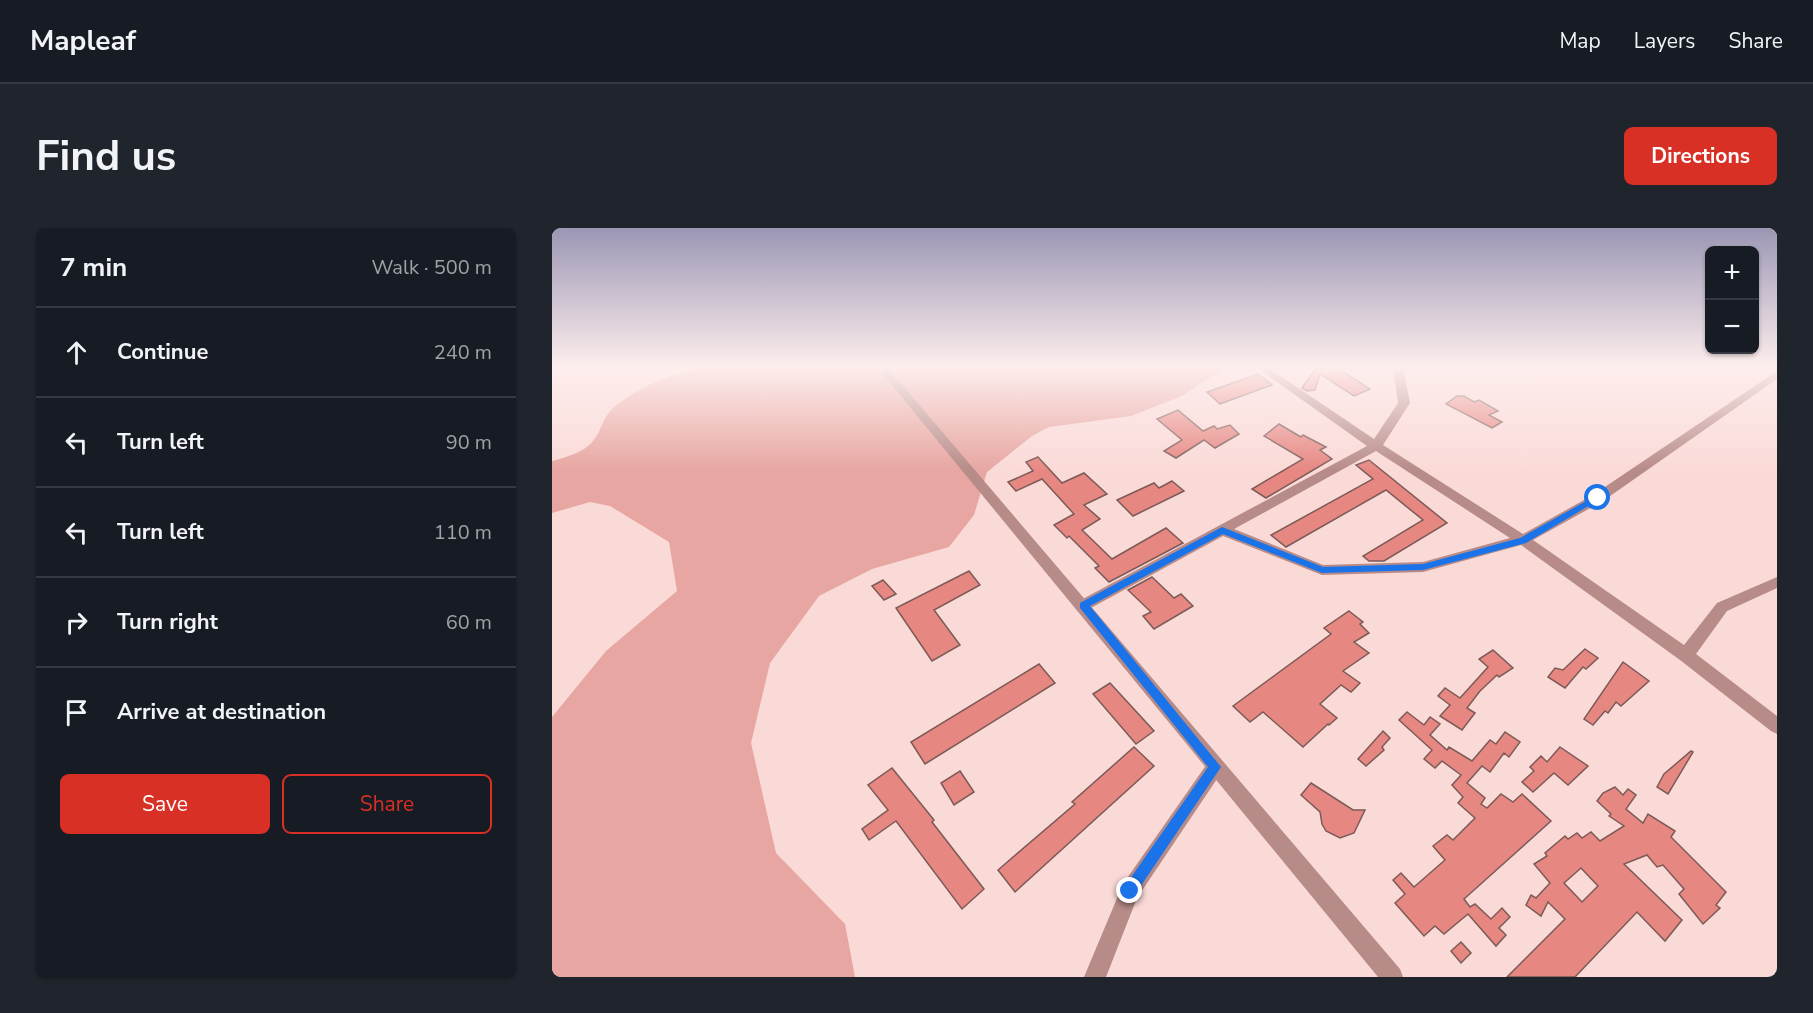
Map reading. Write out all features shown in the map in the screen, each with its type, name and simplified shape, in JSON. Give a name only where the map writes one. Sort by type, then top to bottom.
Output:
[{"type":"street","points":[[912,402],[1084,605],[1215,767],[1392,977]]},
{"type":"street","points":[[1312,402],[1523,540],[1686,655],[1777,726]]},
{"type":"street","points":[[1084,605],[1376,446],[1404,402]]},
{"type":"street","points":[[1222,530],[1322,570],[1423,567],[1523,540],[1598,498],[1737,402]]},
{"type":"street","points":[[1686,655],[1722,607],[1777,582]]},
{"type":"street","points":[[1095,977],[1130,891],[1215,767]]},
{"type":"shaded area","points":[[621,402],[1167,402],[1131,416],[1049,427],[1032,436],[987,472],[974,515],[949,547],[872,569],[819,596],[770,663],[751,743],[776,853],[845,924],[855,977],[552,977],[552,717],[606,651],[677,591],[669,542],[610,506],[590,502],[552,513],[552,461],[574,454],[589,445],[605,418]]},
{"type":"building","points":[[1449,402],[1482,402],[1498,411],[1489,415],[1502,422],[1492,428],[1446,404]]},
{"type":"building","points":[[1178,410],[1203,431],[1214,426],[1217,429],[1230,425],[1239,434],[1215,448],[1204,440],[1176,458],[1164,451],[1182,440],[1157,419]]},
{"type":"building","points":[[1279,424],[1301,437],[1303,435],[1326,447],[1320,450],[1332,459],[1266,498],[1252,489],[1303,459],[1264,436]]},
{"type":"building","points":[[1038,457],[1062,483],[1084,473],[1107,494],[1084,505],[1100,519],[1082,530],[1112,559],[1166,528],[1183,543],[1109,582],[1095,568],[1099,566],[1069,536],[1067,538],[1054,525],[1074,514],[1042,479],[1016,491],[1008,482],[1033,471],[1026,462]]},
{"type":"building","points":[[1369,460],[1447,523],[1384,561],[1369,561],[1363,556],[1423,520],[1386,490],[1286,547],[1271,535],[1373,479],[1356,465]]},
{"type":"building","points":[[1172,481],[1184,491],[1133,516],[1117,500],[1154,483],[1159,488]]},
{"type":"building","points":[[969,571],[980,585],[934,610],[960,645],[932,661],[896,608]]},
{"type":"building","points":[[1152,577],[1174,598],[1181,594],[1193,606],[1154,629],[1143,616],[1151,612],[1128,590]]},
{"type":"building","points":[[883,580],[896,594],[884,600],[872,586]]},
{"type":"building","points":[[1349,611],[1363,622],[1360,624],[1369,633],[1354,642],[1369,653],[1343,671],[1360,683],[1351,692],[1341,685],[1320,704],[1337,718],[1303,747],[1263,712],[1250,722],[1233,706],[1331,634],[1324,628]]},
{"type":"building","points":[[1585,649],[1598,658],[1586,669],[1583,667],[1565,688],[1548,677],[1555,668],[1563,670]]},
{"type":"building","points":[[1493,650],[1513,668],[1499,677],[1497,675],[1480,691],[1467,708],[1475,713],[1462,730],[1440,716],[1450,705],[1438,696],[1445,688],[1460,698],[1488,667],[1479,659]]},
{"type":"building","points":[[1623,662],[1649,681],[1621,706],[1616,702],[1608,713],[1605,711],[1593,725],[1584,719]]},
{"type":"building","points":[[1039,664],[1055,683],[925,764],[911,742]]},
{"type":"building","points":[[1110,683],[1154,731],[1136,744],[1093,694]]},
{"type":"building","points":[[1407,712],[1424,725],[1430,717],[1440,724],[1430,735],[1447,750],[1449,747],[1472,761],[1490,740],[1496,744],[1505,732],[1520,742],[1509,757],[1504,753],[1490,772],[1482,766],[1467,783],[1485,798],[1481,804],[1487,808],[1501,794],[1513,802],[1522,794],[1551,821],[1464,899],[1470,907],[1475,904],[1491,919],[1502,908],[1510,917],[1499,928],[1506,935],[1496,946],[1468,914],[1444,934],[1435,926],[1424,936],[1395,903],[1405,894],[1393,880],[1401,873],[1414,887],[1445,860],[1433,846],[1447,835],[1453,840],[1475,818],[1458,803],[1463,797],[1452,785],[1461,775],[1442,761],[1435,768],[1424,759],[1432,750],[1399,720]]},
{"type":"building","points":[[1383,731],[1390,738],[1382,747],[1384,750],[1366,766],[1358,759]]},
{"type":"building","points":[[1134,747],[1154,766],[1015,892],[998,870],[1075,804],[1072,802]]},
{"type":"building","points":[[1560,747],[1588,766],[1568,785],[1554,773],[1533,792],[1522,782],[1534,771],[1530,767],[1541,756],[1547,762]]},
{"type":"building","points":[[1691,751],[1693,752],[1668,794],[1657,787],[1664,774]]},
{"type":"building","points":[[892,768],[934,820],[932,822],[984,889],[962,909],[896,821],[869,840],[862,829],[888,810],[868,785]]},
{"type":"building","points":[[960,771],[974,792],[954,805],[941,783]]},
{"type":"building","points":[[1311,783],[1353,810],[1365,810],[1354,833],[1340,838],[1326,831],[1320,812],[1301,795]]},
{"type":"building","points":[[1615,787],[1623,795],[1628,789],[1636,795],[1626,809],[1643,823],[1648,814],[1675,831],[1671,837],[1726,892],[1716,905],[1720,908],[1703,924],[1679,894],[1684,889],[1663,865],[1657,867],[1647,855],[1624,864],[1682,920],[1665,941],[1637,912],[1575,977],[1507,977],[1565,919],[1548,902],[1541,916],[1526,905],[1531,895],[1536,898],[1550,883],[1534,864],[1547,856],[1545,853],[1565,836],[1568,839],[1577,833],[1582,838],[1591,832],[1600,841],[1624,826],[1609,816],[1611,814],[1597,801],[1603,793]],"holes":[[[1581,868],[1598,886],[1582,902],[1564,883]]]},
{"type":"building","points":[[1461,942],[1471,953],[1461,963],[1451,951]]},
{"type":"route","points":[[1130,891],[1215,767],[1084,605],[1222,530],[1322,570],[1423,567],[1523,540],[1598,498]]}]
